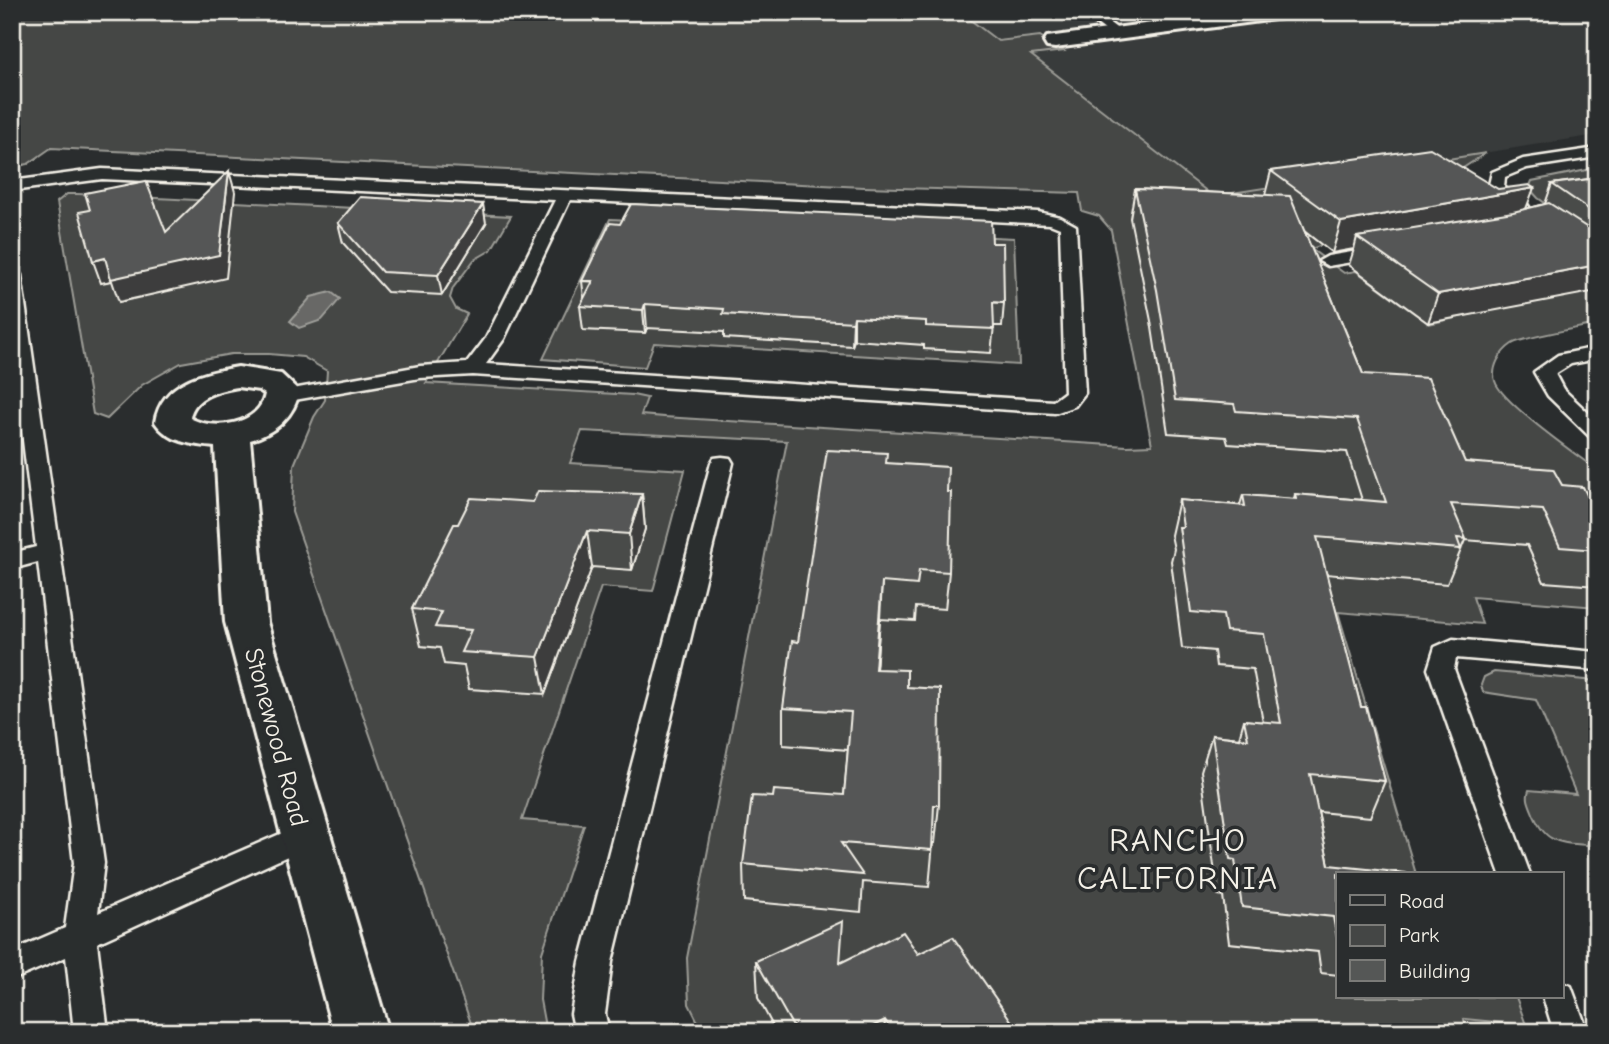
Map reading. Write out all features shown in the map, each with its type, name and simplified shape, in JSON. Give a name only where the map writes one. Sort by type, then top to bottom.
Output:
[{"type":"street","points":[[1055,42],[1283,12]]},
{"type":"street","points":[[239,377],[269,380],[278,386],[284,396],[278,411],[268,421],[232,435],[194,436],[180,430],[172,422],[172,412],[178,402],[204,385],[239,377]]},
{"type":"street","name":"Stonewood Road","points":[[232,435],[246,622],[361,1032]]},
{"type":"lane","points":[[1087,12],[1117,33]]},
{"type":"lane","points":[[1534,216],[1496,189],[1497,175],[1523,164],[1597,152]]},
{"type":"lane","points":[[12,186],[102,174],[1038,217],[1068,226],[1075,393],[1068,402],[1055,407],[473,369],[420,372],[284,396]]},
{"type":"lane","points":[[473,369],[495,339],[564,197]]},
{"type":"lane","points":[[1328,261],[1395,250]]},
{"type":"lane","points":[[12,275],[16,332],[89,863],[79,936],[91,1032]]},
{"type":"lane","points":[[1597,353],[1565,359],[1544,372],[1555,392],[1597,433]]},
{"type":"lane","points":[[592,1032],[587,1014],[596,962],[722,463]]},
{"type":"lane","points":[[12,561],[48,551]]},
{"type":"lane","points":[[1514,872],[1440,669],[1444,653],[1453,648],[1597,661]]},
{"type":"lane","points":[[12,966],[304,836]]},
{"type":"lane","points":[[1559,998],[1571,1032]]},
{"type":"shaded area","points":[[960,12],[1219,12],[998,41]]},
{"type":"shaded area","points":[[1357,12],[1597,12],[1597,135],[1213,196],[1031,55],[1062,51],[1058,48]]},
{"type":"shaded area","points":[[331,292],[340,299],[322,320],[299,328],[290,321],[311,297]]},
{"type":"green space","points":[[12,12],[960,12],[998,41],[1040,36],[1064,51],[1031,55],[1213,196],[1486,153],[1463,168],[1264,201],[1322,245],[1311,249],[1344,273],[1356,271],[1429,324],[1597,286],[1597,324],[1512,344],[1498,361],[1494,376],[1500,390],[1511,402],[1597,470],[1597,607],[1473,597],[1482,624],[1338,612],[1415,872],[1336,872],[1336,998],[1516,998],[1526,1025],[1464,1019],[1467,1032],[703,1032],[689,1004],[687,958],[787,441],[582,431],[570,463],[685,470],[653,591],[601,587],[522,820],[584,825],[542,953],[540,1000],[546,1032],[474,1032],[292,512],[294,465],[314,417],[325,400],[327,371],[303,357],[269,354],[231,354],[181,363],[142,385],[107,419],[93,414],[57,202],[67,194],[78,194],[511,216],[491,250],[474,260],[453,288],[450,298],[456,309],[467,314],[426,383],[633,395],[647,398],[641,415],[664,417],[1127,446],[1152,445],[1111,230],[1099,216],[1082,211],[1079,193],[864,187],[51,148],[28,164],[12,167]]},
{"type":"green space","points":[[1597,168],[1597,240],[1538,198],[1529,188],[1532,181]]},
{"type":"green space","points":[[610,219],[1014,238],[1019,365],[654,343],[645,367],[543,359]]},
{"type":"green space","points":[[1494,672],[1597,681],[1597,849],[1595,846],[1556,841],[1537,823],[1528,800],[1529,790],[1576,794],[1536,700],[1483,692],[1481,685],[1484,677]]},
{"type":"building","points":[[1430,148],[1498,189],[1529,185],[1534,188],[1341,222],[1271,171]]},
{"type":"building","points":[[229,171],[219,255],[111,279],[105,258],[93,261],[79,212],[90,210],[85,193],[146,181],[166,232]]},
{"type":"building","points":[[1597,178],[1597,215],[1552,184]]},
{"type":"building","points":[[1135,189],[1290,196],[1363,374],[1428,378],[1465,462],[1553,469],[1562,485],[1583,487],[1593,507],[1597,507],[1597,550],[1560,547],[1543,510],[1451,504],[1466,539],[1457,538],[1461,549],[1317,537],[1361,707],[1366,707],[1385,781],[1310,774],[1329,865],[1396,872],[1336,872],[1336,933],[1333,917],[1242,907],[1235,860],[1230,859],[1212,735],[1248,739],[1244,720],[1281,723],[1264,634],[1226,631],[1223,615],[1191,612],[1179,527],[1183,527],[1179,500],[1245,506],[1243,495],[1296,499],[1295,494],[1386,502],[1357,419],[1236,411],[1234,404],[1175,400],[1157,290]]},
{"type":"building","points":[[360,197],[483,204],[438,275],[382,272],[338,223]]},
{"type":"building","points":[[1549,203],[1597,234],[1597,265],[1438,294],[1357,237],[1513,212]]},
{"type":"building","points":[[631,204],[991,221],[992,243],[1003,243],[1004,303],[993,302],[994,329],[926,326],[926,321],[854,317],[853,322],[723,314],[724,309],[645,304],[643,310],[580,306],[593,281],[582,281],[610,223],[620,224]]},
{"type":"building","points":[[827,450],[887,453],[886,463],[948,467],[947,492],[951,492],[949,572],[919,570],[917,585],[882,582],[875,669],[907,670],[907,687],[940,689],[939,805],[934,805],[932,850],[841,843],[863,875],[743,864],[752,796],[773,797],[774,790],[844,795],[851,712],[783,708],[792,641],[798,642]]},
{"type":"building","points":[[538,491],[642,494],[629,534],[587,531],[538,657],[461,652],[471,630],[435,627],[442,612],[412,609],[454,524],[458,524],[471,498],[533,502]]},
{"type":"building","points":[[843,921],[840,963],[903,932],[918,954],[953,937],[1019,1032],[893,1032],[885,1020],[861,1032],[796,1032],[756,961]]},
{"type":"district","name":"RANCHO CALIFORNIA","points":[[1178,858]]}]
